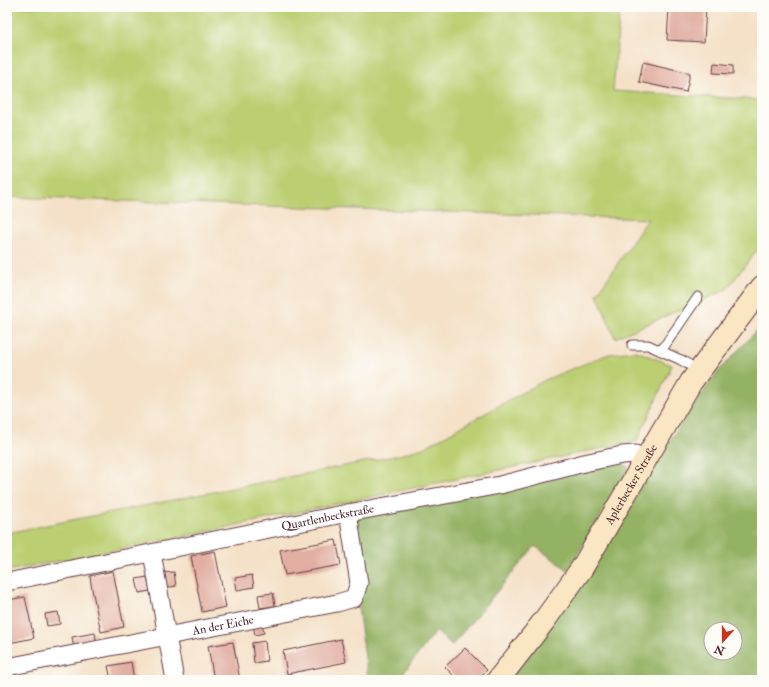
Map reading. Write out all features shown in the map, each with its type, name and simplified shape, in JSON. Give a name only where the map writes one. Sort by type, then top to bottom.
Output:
[{"type":"main road","name":"Aplerbecker Straße","points":[[498,680],[544,621],[582,568],[698,370],[762,287]]},
{"type":"street","name":"Quartlenbeckstraße","points":[[7,582],[348,513],[500,485],[584,463],[622,455],[635,454],[646,461]]},
{"type":"street","name":"An der Eiche","points":[[7,667],[337,603],[354,598],[358,583],[348,513]]},
{"type":"street","points":[[152,553],[175,680]]},
{"type":"lane","points":[[661,351],[698,297]]},
{"type":"lane","points":[[632,345],[648,345],[681,360],[698,370]]},
{"type":"green space","points":[[7,7],[620,7],[613,91],[762,100],[762,244],[726,290],[615,338],[597,294],[648,219],[7,197]]},
{"type":"green space","points":[[762,325],[762,680],[501,680],[716,374]]},
{"type":"green space","points":[[636,351],[672,365],[637,441],[152,543],[7,571],[7,533],[399,455],[423,448],[547,379],[609,354]]},
{"type":"green space","points":[[623,462],[628,467],[628,471],[568,570],[535,546],[452,645],[436,631],[398,680],[368,680],[358,607],[364,582],[355,517]]},
{"type":"building","points":[[669,7],[706,7],[704,42],[667,40]]},
{"type":"building","points":[[643,62],[690,73],[686,92],[639,82]]},
{"type":"building","points":[[714,63],[733,65],[733,74],[713,73]]},
{"type":"building","points":[[336,540],[341,565],[285,575],[280,550]]},
{"type":"building","points":[[215,551],[226,607],[202,612],[191,556]]},
{"type":"building","points":[[113,571],[124,627],[101,632],[90,576]]},
{"type":"building","points":[[174,572],[176,586],[165,588],[162,573]]},
{"type":"building","points":[[252,575],[254,587],[237,590],[235,578]]},
{"type":"building","points":[[147,577],[150,591],[139,593],[136,579]]},
{"type":"building","points":[[273,593],[275,606],[260,608],[258,595]]},
{"type":"building","points":[[25,597],[34,638],[9,643],[7,634],[7,600]]},
{"type":"building","points":[[58,612],[60,624],[47,626],[45,614]]},
{"type":"building","points":[[262,624],[264,633],[255,635],[253,625]]},
{"type":"building","points":[[95,633],[97,644],[74,649],[72,637]]},
{"type":"building","points":[[341,639],[346,662],[287,674],[283,651]]},
{"type":"building","points":[[265,641],[267,661],[254,663],[252,643]]},
{"type":"building","points":[[233,642],[240,680],[214,680],[208,646]]},
{"type":"building","points":[[465,648],[487,670],[477,680],[458,680],[445,667]]},
{"type":"building","points":[[131,662],[134,680],[111,680],[108,666]]}]
